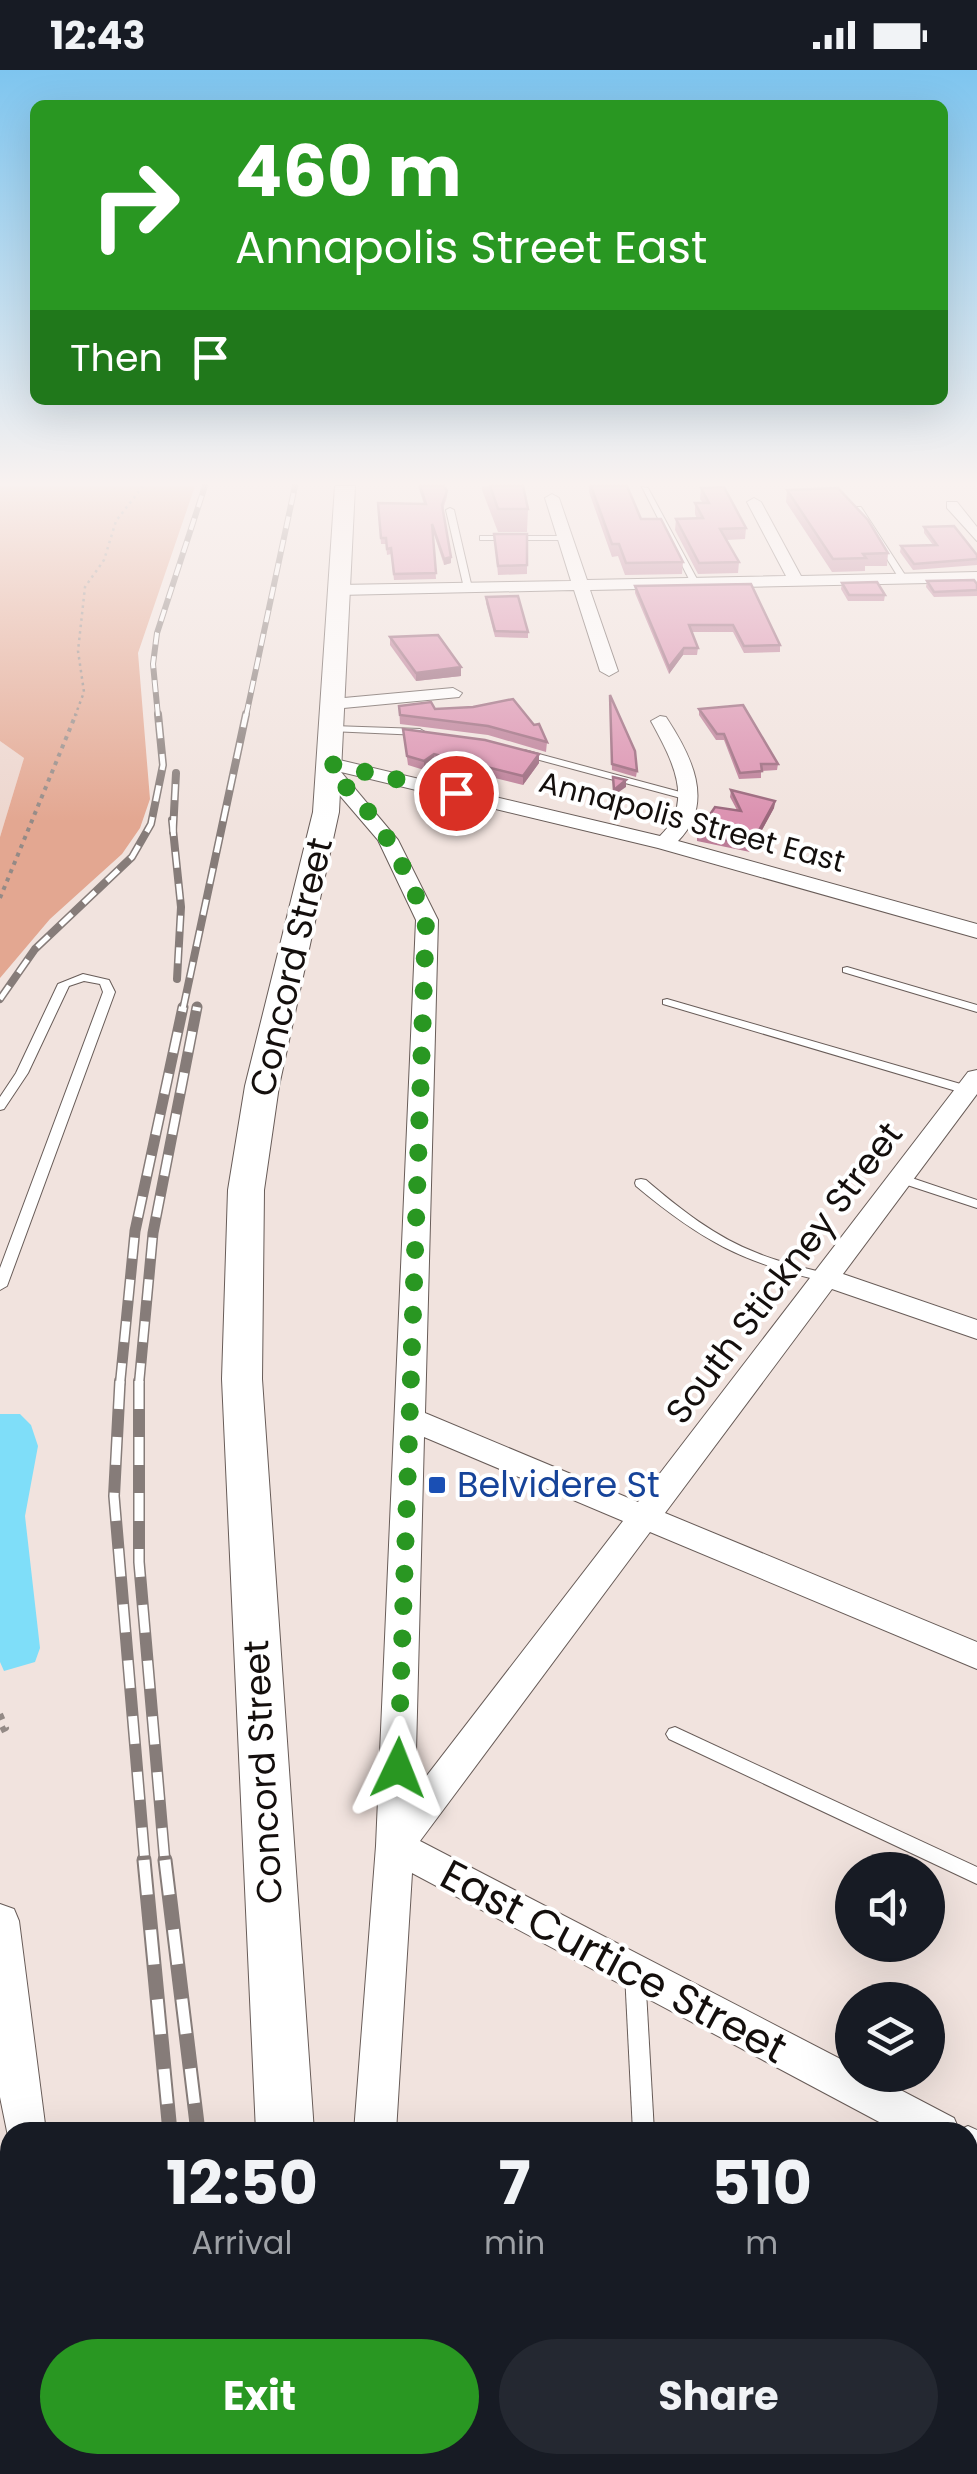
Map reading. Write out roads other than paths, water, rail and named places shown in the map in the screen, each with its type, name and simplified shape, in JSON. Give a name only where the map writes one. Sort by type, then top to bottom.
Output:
[{"type":"main road","points":[[331,769],[338,598]]},
{"type":"main road","name":"Concord Street","points":[[283,2122],[242,1379],[246,1190],[262,1086],[310,894],[331,769]]},
{"type":"street","points":[[584,598],[610,671]]},
{"type":"street","points":[[334,704],[453,694]]},
{"type":"street","points":[[660,721],[684,766],[692,798],[678,833],[664,843]]},
{"type":"street","name":"Annapolis Street East","points":[[331,769],[664,843],[977,931]]},
{"type":"street","name":"Concord Street","points":[[331,769],[368,805],[406,870],[426,920],[396,1846],[376,2122]]},
{"type":"street","name":"South Stickney Street","points":[[396,1846],[642,1515],[665,1495],[900,1178],[974,1087]]},
{"type":"street","points":[[828,1278],[977,1330]]},
{"type":"street","points":[[410,1420],[977,1656]]},
{"type":"street","name":"East Curtice Street","points":[[396,1846],[635,1972],[901,2122]]},
{"type":"street","points":[[0,1921],[8,2027],[22,2122]]},
{"type":"lane","points":[[332,730],[430,733]]},
{"type":"lane","points":[[515,750],[692,798]]},
{"type":"lane","points":[[847,970],[977,1009]]},
{"type":"lane","points":[[0,1106],[22,1073],[64,984],[83,976],[105,982],[109,992],[0,1286]]},
{"type":"lane","points":[[667,1002],[974,1087]]},
{"type":"lane","points":[[900,1178],[977,1204]]},
{"type":"lane","points":[[641,1183],[686,1222],[730,1250],[828,1278]]},
{"type":"lane","points":[[675,1734],[977,1876]]},
{"type":"lane","points":[[635,1972],[643,2122]]},
{"type":"water","points":[[0,1414],[20,1414],[31,1425],[38,1446],[25,1516],[40,1648],[35,1662],[4,1671],[0,1662]]},
{"type":"railway","points":[[158,716],[153,664],[157,633],[168,598]]},
{"type":"railway","points":[[246,716],[271,598]]},
{"type":"railway","points":[[0,999],[35,949],[132,857],[151,824],[163,765],[158,714]]},
{"type":"railway","points":[[183,1009],[246,714]]},
{"type":"railway","points":[[173,830],[176,773]]},
{"type":"railway","points":[[172,820],[173,830]]},
{"type":"railway","points":[[173,830],[181,907],[177,979]]},
{"type":"railway","points":[[120,1384],[135,1231],[183,1007]]},
{"type":"railway","points":[[139,1384],[153,1233],[197,1007]]},
{"type":"railway","points":[[120,1381],[114,1496],[145,1863]]},
{"type":"railway","points":[[139,1384],[139,1562],[165,1863]]},
{"type":"railway","points":[[144,1860],[169,2122]]},
{"type":"railway","points":[[165,1860],[197,2122]]},
{"type":"place","name":"Belvidere St","points":[[437,1485]]}]
